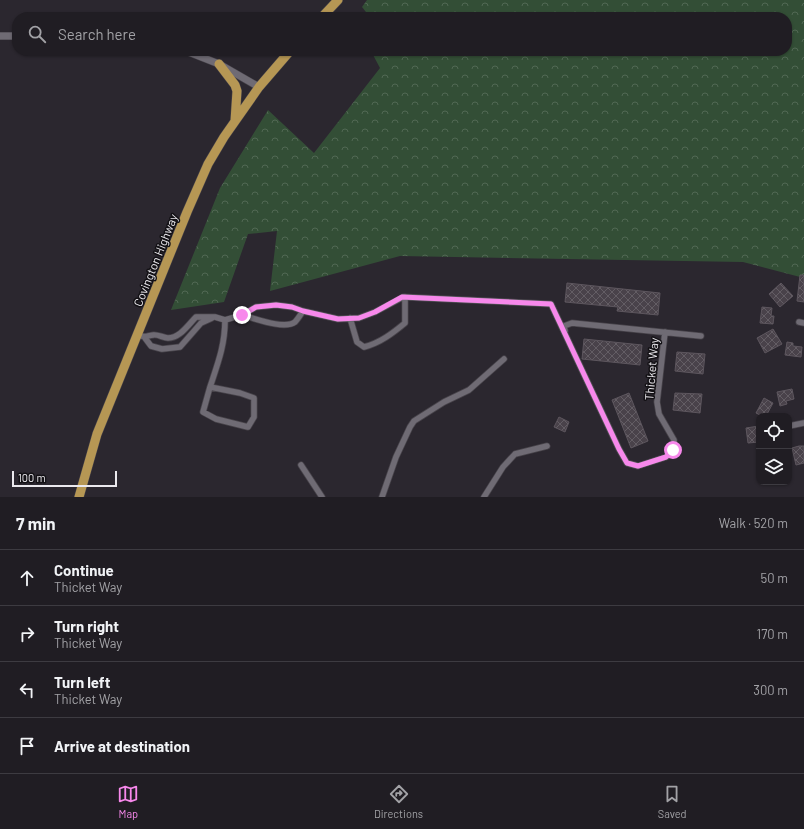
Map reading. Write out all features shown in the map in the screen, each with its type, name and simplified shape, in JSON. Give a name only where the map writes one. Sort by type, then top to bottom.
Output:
[{"type":"main road","points":[[327,12],[338,0]]},
{"type":"main road","name":"Covington Highway","points":[[79,497],[97,434],[141,336],[187,212],[208,164],[258,87],[286,56]]},
{"type":"main road","points":[[219,64],[235,85],[237,96],[235,122]]},
{"type":"street","points":[[0,36],[12,36]]},
{"type":"street","points":[[199,56],[219,64],[258,87]]},
{"type":"street","name":"Thicket Way","points":[[225,320],[242,315],[256,307],[268,305],[292,307],[338,319],[359,318],[375,312],[402,297],[551,304],[619,449],[627,463],[638,466],[666,457],[673,450],[674,440],[659,414],[657,402],[665,332]]},
{"type":"street","points":[[350,318],[357,342],[364,347],[373,344],[392,333],[405,323],[405,297]]},
{"type":"street","points":[[242,315],[274,324],[288,324],[295,322],[303,311]]},
{"type":"street","points":[[141,336],[154,335],[167,338],[174,337],[196,317],[215,317],[225,320],[225,336],[222,353],[210,387],[203,412],[216,419],[248,427],[254,417],[254,398],[210,387]]},
{"type":"street","points":[[141,336],[151,346],[162,349],[180,347],[201,323],[215,317]]},
{"type":"street","name":"Thicket Way","points":[[565,333],[564,326],[572,323],[701,336]]},
{"type":"street","points":[[382,497],[396,457],[414,421],[444,402],[468,390],[504,359]]},
{"type":"street","points":[[792,425],[804,423]]},
{"type":"street","points":[[484,497],[503,467],[515,454],[547,446]]},
{"type":"street","points":[[300,465],[322,497]]},
{"type":"green space","points":[[367,0],[804,0],[804,278],[743,262],[400,256],[270,291],[277,231],[248,234],[224,302],[171,310],[220,188],[268,110],[314,153],[380,68],[374,56],[792,56],[792,12],[366,12],[362,7]]},
{"type":"building","points":[[800,275],[804,275],[804,302],[797,301]]},
{"type":"building","points":[[567,283],[660,293],[658,315],[617,311],[618,307],[565,302]]},
{"type":"building","points":[[781,283],[793,296],[780,307],[769,294]]},
{"type":"building","points":[[762,307],[772,308],[771,316],[774,316],[773,324],[760,323]]},
{"type":"building","points":[[773,329],[782,344],[765,353],[757,338]]},
{"type":"building","points":[[584,339],[642,345],[640,365],[582,359]]},
{"type":"building","points":[[787,342],[793,343],[793,346],[802,347],[801,357],[785,355]]},
{"type":"building","points":[[677,352],[705,354],[703,374],[675,371]]},
{"type":"building","points":[[792,389],[794,399],[786,401],[787,404],[780,406],[777,392]]},
{"type":"building","points":[[629,393],[648,441],[631,448],[612,400]]},
{"type":"building","points":[[675,393],[702,394],[700,413],[673,410]]},
{"type":"building","points":[[764,398],[773,403],[768,413],[756,413]]},
{"type":"building","points":[[559,417],[569,422],[565,432],[554,427]]},
{"type":"building","points":[[756,426],[756,442],[748,443],[746,428]]},
{"type":"building","points":[[804,446],[804,463],[796,465],[792,448]]},
{"type":"route","points":[[242,315],[256,307],[276,305],[292,307],[338,319],[359,318],[375,312],[402,297],[551,304],[627,463],[638,466],[666,457],[673,450]]}]
